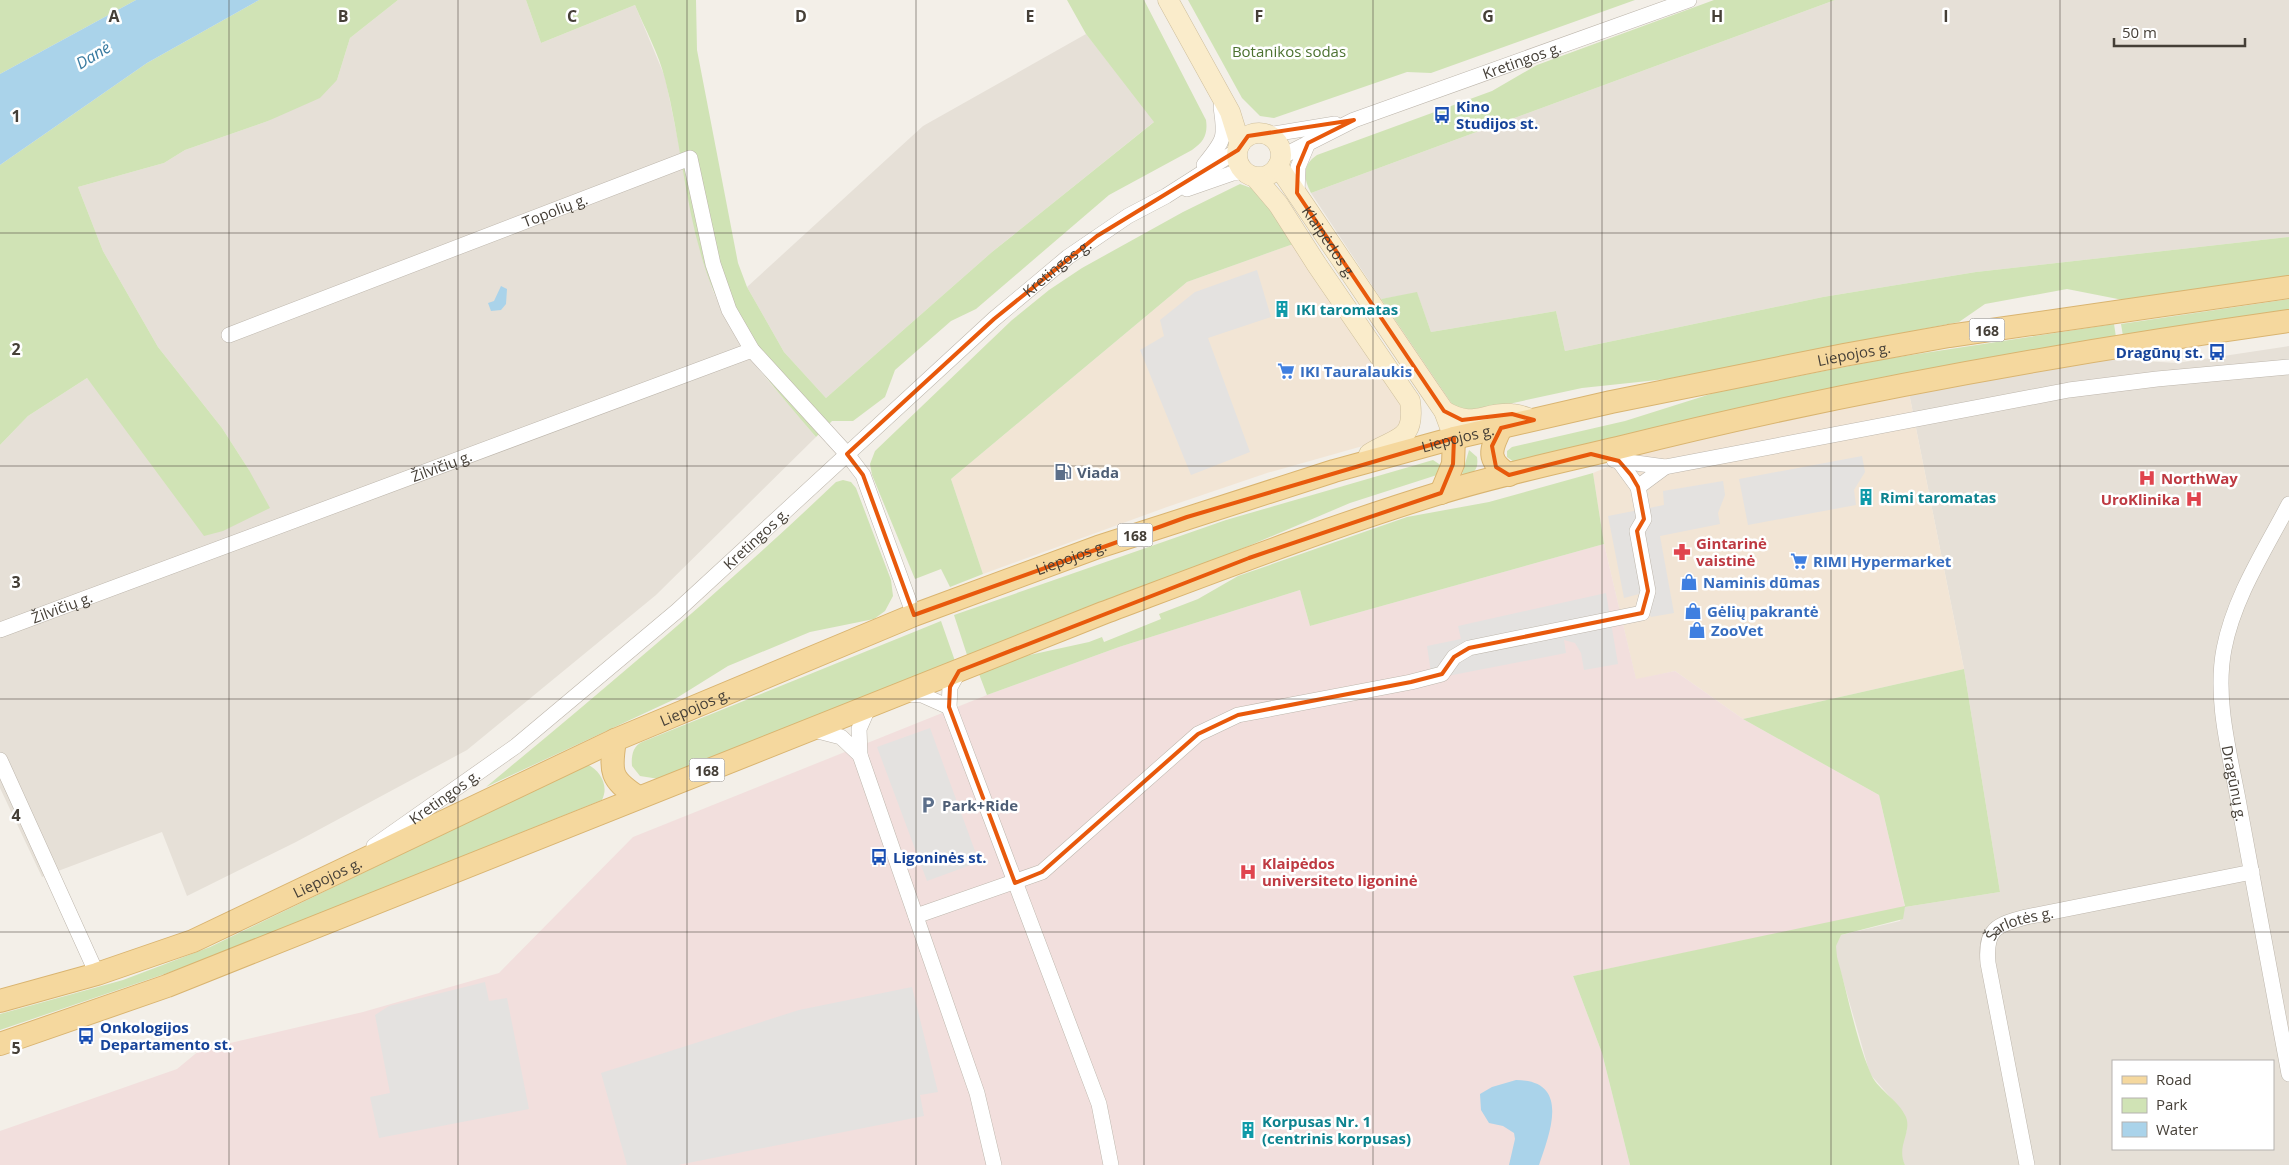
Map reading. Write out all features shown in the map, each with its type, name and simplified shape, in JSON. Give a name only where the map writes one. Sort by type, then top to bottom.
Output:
[{"type":"main road","points":[[1168,0],[1230,112],[1239,147],[1238,162],[1278,204],[1317,266],[1410,401],[1411,423],[1405,434],[1396,442],[1370,453],[1359,464]]},
{"type":"main road","points":[[1230,112],[1276,141],[1280,161],[1297,193]]},
{"type":"main road","points":[[1239,147],[1248,136],[1263,134]]},
{"type":"main road","points":[[1249,174],[1264,177],[1273,173],[1280,161]]},
{"type":"main road","name":"Klaipėdos g.","points":[[1297,193],[1444,411],[1454,438]]},
{"type":"main road","name":"Liepojos g.","points":[[0,1001],[98,974],[193,941],[615,740],[914,615],[1151,529],[1359,464],[1454,438],[1844,354],[1949,336],[2289,287]]},
{"type":"main road","name":"168","points":[[0,1044],[167,986],[810,728],[1249,558],[1441,493],[1736,418],[1920,380],[2112,346],[2289,321]]},
{"type":"main road","points":[[1444,411],[1462,420],[1512,414],[1534,420]]},
{"type":"main road","points":[[1500,428],[1492,446],[1492,456],[1496,467],[1509,475]]},
{"type":"main road","points":[[1441,493],[1453,464],[1454,438]]},
{"type":"main road","points":[[615,740],[612,772],[620,786],[638,797]]},
{"type":"street","name":"Kretingos g.","points":[[1280,161],[1308,143],[1354,120],[1689,0]]},
{"type":"street","points":[[1194,177],[1220,145],[1225,133],[1219,91]]},
{"type":"street","name":"Kretingos g.","points":[[1263,134],[1281,134],[1354,120]]},
{"type":"street","name":"Klaipėdos g.","points":[[1297,193],[1298,167],[1308,143]]},
{"type":"street","name":"Kretingos g.","points":[[338,871],[516,746],[677,612],[994,319],[1047,274],[1097,236],[1166,196],[1239,147]]},
{"type":"street","name":"Topolių g.","points":[[229,334],[690,158],[713,264],[729,310],[752,350]]},
{"type":"street","name":"Kretingos g.","points":[[1166,196],[1233,172],[1249,174]]},
{"type":"street","points":[[752,350],[847,454],[863,475],[914,615]]},
{"type":"street","name":"Žilvičių g.","points":[[0,630],[752,350]]},
{"type":"street","points":[[1591,454],[1619,461],[1665,467],[2069,390],[2157,379],[2289,367]]},
{"type":"street","points":[[916,916],[1042,872],[1198,734],[1238,715],[1411,682],[1442,674],[1454,657],[1470,648],[1642,613],[1648,591],[1637,531],[1644,519],[1638,487],[1619,461]]},
{"type":"street","points":[[1638,487],[1665,467]]},
{"type":"street","name":"Dragūnų g.","points":[[2289,504],[2232,619],[2224,649],[2222,668],[2223,706],[2289,1074]]},
{"type":"street","points":[[959,671],[950,687],[949,707],[1099,1104],[1112,1165]]},
{"type":"street","points":[[899,694],[922,696],[949,707]]},
{"type":"street","points":[[868,706],[859,729],[860,755],[977,1093],[994,1165]]},
{"type":"street","points":[[810,728],[840,737],[860,755]]},
{"type":"street","points":[[0,760],[98,974]]},
{"type":"street","name":"Šarlotės g.","points":[[2027,1165],[1988,963],[1988,939],[1994,930],[2000,924],[2026,918],[2252,872]]},
{"type":"highlighted area","points":[[1354,120],[1308,143],[1298,167],[1297,193],[1444,411],[1462,420],[1512,414],[1534,420],[1501,428],[1492,446],[1496,467],[1509,475],[1591,454],[1619,461],[1631,475],[1638,487],[1644,519],[1637,531],[1648,591],[1642,613],[1469,648],[1454,657],[1442,674],[1411,682],[1238,715],[1198,734],[1042,872],[1015,883],[949,707],[950,687],[959,671],[1249,558],[1441,493],[1453,464],[1454,438],[1187,517],[914,615],[863,475],[847,454],[994,319],[1097,236],[1238,150],[1248,136]]},
{"type":"shaded area","points":[[398,0],[526,0],[541,43],[635,5],[665,77],[701,252],[713,291],[729,325],[749,358],[816,437],[656,595],[467,750],[296,842],[187,896],[162,832],[42,877],[0,788],[0,445],[28,416],[87,378],[108,404],[249,470],[222,428],[158,347],[103,251],[78,187],[164,163],[185,150],[268,121],[337,80],[350,38]]},
{"type":"shaded area","points":[[1835,0],[2289,0],[2289,237],[1976,272],[1823,297],[1565,351],[1556,311],[1431,332],[1417,293],[1381,299],[1311,193]]},
{"type":"shaded area","points":[[1086,34],[1155,121],[992,252],[826,398],[784,352],[747,287],[923,126]]},
{"type":"shaded area","points":[[1296,243],[1403,399],[1405,425],[1377,442],[1267,473],[983,574],[951,479],[1187,282]]},
{"type":"shaded area","points":[[1257,270],[1271,317],[1208,338],[1250,452],[1191,475],[1140,350],[1164,336],[1160,320],[1195,292]]},
{"type":"shaded area","points":[[2289,346],[2289,1165],[1905,1165],[1901,1157],[1902,1143],[1907,1130],[1898,1106],[1870,1074],[1835,952],[1837,939],[1841,935],[1900,921],[1905,907],[2000,892],[1964,669],[1909,393],[2111,359],[2177,363]]},
{"type":"shaded area","points":[[1909,393],[1964,669],[1743,719],[1675,671],[1636,680],[1604,544],[1593,473],[1653,448]]},
{"type":"shaded area","points":[[1862,456],[1865,472],[1854,490],[1856,505],[1748,525],[1739,479]]},
{"type":"shaded area","points":[[1723,481],[1725,495],[1718,513],[1720,524],[1660,536],[1674,613],[1651,617],[1639,594],[1624,598],[1608,516],[1664,505],[1663,491]]},
{"type":"shaded area","name":"Klaipėdos universiteto ligoninė","points":[[1604,544],[1636,679],[1675,671],[1743,719],[1879,795],[1905,907],[1573,976],[1602,1053],[1630,1165],[0,1165],[0,1131],[177,1069],[200,1050],[363,1012],[499,973],[633,837],[987,695],[1119,647],[1300,590],[1310,626]]},
{"type":"shaded area","points":[[1606,593],[1618,664],[1584,670],[1581,653],[1575,643],[1564,640],[1566,653],[1432,679],[1427,646],[1461,639],[1458,626]]},
{"type":"shaded area","name":"Park+Ride","points":[[930,728],[979,862],[927,881],[877,747]]},
{"type":"shaded area","points":[[485,982],[489,1001],[507,998],[529,1109],[379,1138],[370,1097],[390,1093],[375,1015],[389,1006]]},
{"type":"shaded area","points":[[912,987],[938,1092],[920,1095],[924,1116],[678,1165],[627,1165],[601,1073],[799,1010]]},
{"type":"green space","points":[[0,0],[136,0],[0,74]]},
{"type":"green space","points":[[259,0],[398,0],[350,38],[337,80],[320,98],[268,121],[185,150],[164,163],[78,187],[103,251],[158,347],[222,428],[249,470],[270,508],[223,531],[204,536],[87,378],[28,416],[0,445],[0,165],[147,63]]},
{"type":"green space","points":[[526,0],[696,0],[697,50],[738,263],[747,287],[784,352],[826,398],[992,252],[1154,122],[1086,34],[1067,0],[1144,0],[1206,120],[1206,134],[1200,144],[1192,150],[1109,195],[976,309],[951,321],[895,370],[885,397],[853,421],[832,421],[816,437],[759,369],[735,333],[714,292],[697,240],[691,214],[665,79],[656,51],[635,5],[541,43]]},
{"type":"green space","name":"Botanikos sodas","points":[[1188,0],[1635,0],[1431,73],[1407,72],[1274,118],[1260,116],[1242,98]]},
{"type":"green space","points":[[1714,0],[1835,0],[1311,193],[1308,187],[1305,177],[1306,167],[1317,155],[1492,91],[1537,65]]},
{"type":"green space","points":[[1240,184],[1257,190],[1296,243],[1187,282],[951,479],[983,574],[950,587],[941,569],[915,579],[872,475],[870,464],[875,451],[1012,320],[1049,290],[1082,268],[1183,212]]},
{"type":"green space","points":[[2289,237],[2289,277],[2128,301],[2067,289],[1985,304],[1959,322],[1667,379],[1582,388],[1490,408],[1461,410],[1452,404],[1381,299],[1417,292],[1431,332],[1556,311],[1565,351],[1823,297],[1976,272]]},
{"type":"green space","points":[[2289,299],[2289,312],[2123,336],[2121,324]]},
{"type":"green space","points":[[2114,324],[2116,337],[2040,349],[1814,392],[1664,425],[1514,462],[1507,457],[1507,451],[1512,447],[1625,421],[1717,392],[1885,359]]},
{"type":"green space","points":[[1469,450],[1477,457],[1477,466],[1472,473],[1461,478]]},
{"type":"green space","points":[[1433,460],[1442,466],[1437,475],[1350,503],[1251,545],[968,658],[954,615],[1226,520]]},
{"type":"green space","points":[[1593,473],[1604,544],[1310,626],[1300,590],[1119,647],[987,695],[979,674],[1025,656],[1089,642],[1102,637],[1104,642],[1161,619],[1159,614],[1198,599],[1238,576],[1407,517],[1489,502]]},
{"type":"green space","points":[[843,480],[851,482],[856,488],[891,580],[893,596],[885,611],[874,619],[810,632],[728,666],[675,699],[486,787],[620,675],[794,522],[836,482]]},
{"type":"green space","points":[[941,621],[955,661],[659,779],[640,776],[632,766],[633,752],[636,746],[642,742]]},
{"type":"green space","points":[[1964,669],[2000,892],[1905,907],[1903,919],[1841,935],[1836,946],[1837,957],[1856,1030],[1870,1072],[1877,1084],[1898,1105],[1906,1117],[1907,1129],[1902,1152],[1905,1165],[1630,1165],[1602,1053],[1573,976],[1905,906],[1879,795],[1743,719]]},
{"type":"green space","points":[[587,764],[602,779],[605,789],[602,800],[194,964],[0,1030],[0,1014],[123,980],[210,947]]},
{"type":"water","name":"Danė","points":[[136,0],[259,0],[147,63],[0,165],[0,74]]},
{"type":"water","points":[[501,286],[507,289],[506,304],[501,310],[491,311],[488,303],[494,301]]},
{"type":"water","points":[[1516,1080],[1533,1082],[1544,1089],[1550,1098],[1552,1110],[1551,1124],[1539,1165],[1509,1165],[1515,1139],[1514,1133],[1503,1126],[1489,1123],[1481,1110],[1480,1094],[1492,1087]]},
{"type":"place","name":"Kino Studijos st.","points":[[1442,115]]},
{"type":"place","name":"IKI taromatas","points":[[1282,309]]},
{"type":"place","name":"Dragūnų st.","points":[[2217,352]]},
{"type":"place","name":"IKI Tauralaukis","points":[[1286,371]]},
{"type":"place","name":"Viada","points":[[1063,472]]},
{"type":"place","name":"NorthWay","points":[[2147,478]]},
{"type":"place","name":"Rimi taromatas","points":[[1866,497]]},
{"type":"place","name":"UroKlinika","points":[[2194,499]]},
{"type":"place","name":"Gintarinė vaistinė","points":[[1682,552]]},
{"type":"place","name":"RIMI Hypermarket","points":[[1799,561]]},
{"type":"place","name":"Naminis dūmas","points":[[1689,582]]},
{"type":"place","name":"Gėlių pakrantė","points":[[1693,611]]},
{"type":"place","name":"ZooVet","points":[[1697,630]]},
{"type":"place","name":"Park+Ride","points":[[928,805]]},
{"type":"place","name":"Ligoninės st.","points":[[879,857]]},
{"type":"place","name":"Klaipėdos universiteto ligoninė","points":[[1248,872]]},
{"type":"place","name":"Onkologijos Departamento st.","points":[[86,1036]]},
{"type":"place","name":"Korpusas Nr. 1 (centrinis korpusas)","points":[[1248,1130]]}]
